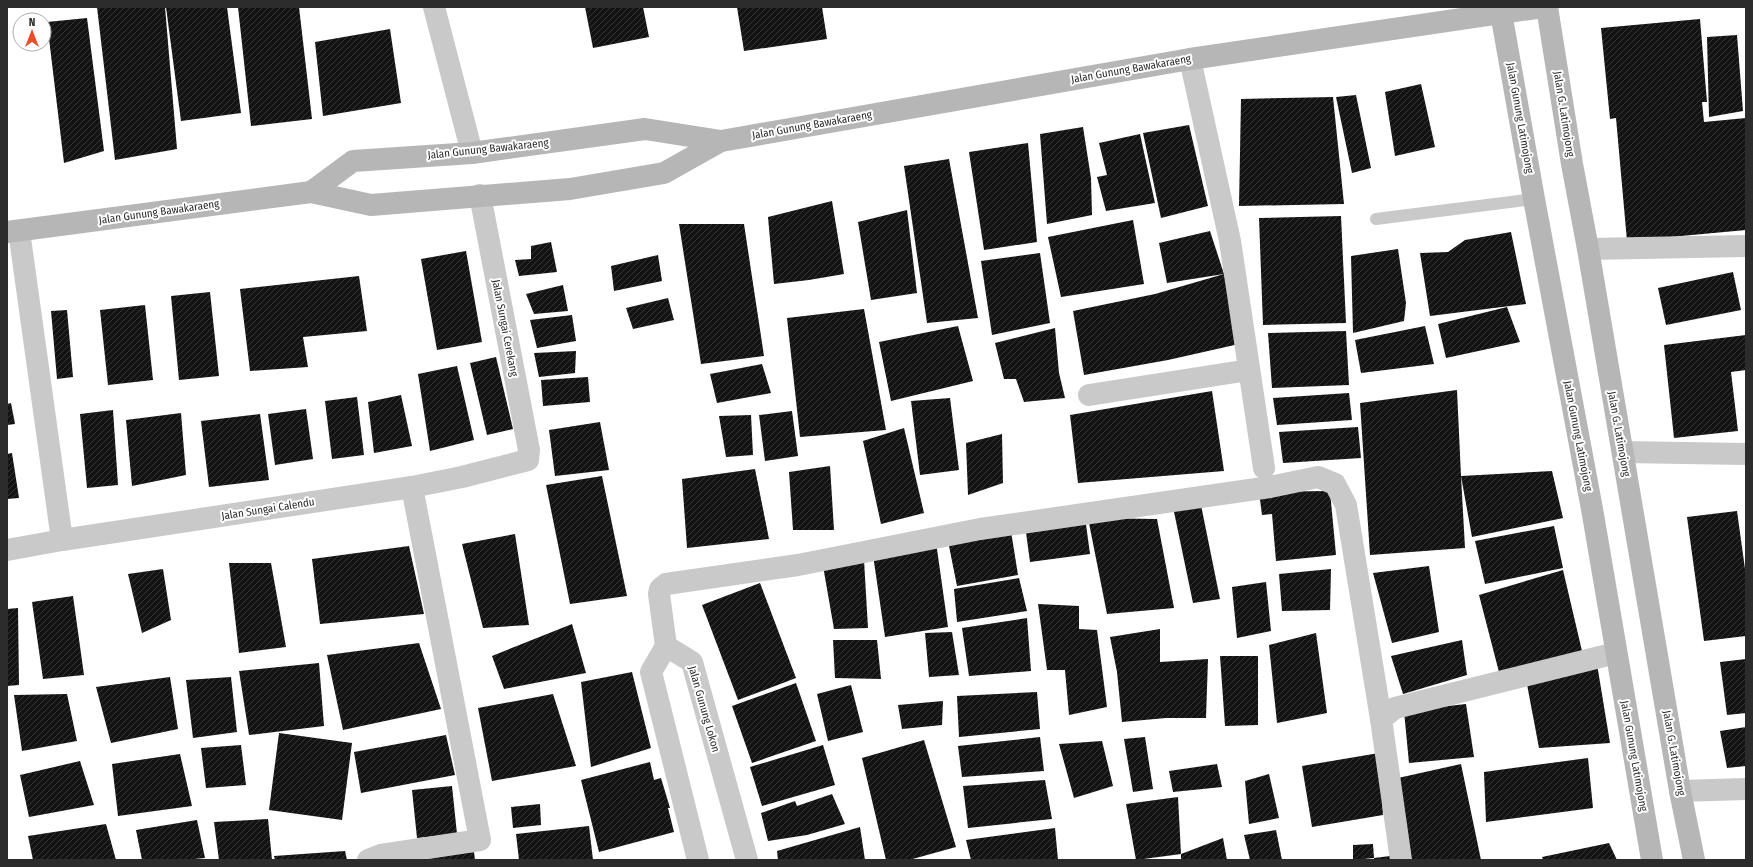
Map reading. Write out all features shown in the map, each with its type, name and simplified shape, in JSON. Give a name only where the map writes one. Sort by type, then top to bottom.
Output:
[{"type":"main road","name":"Jalan Gunung Bawakaraeng","points":[[311,192],[353,161],[472,153],[645,129],[721,141],[1190,59],[1501,10],[1542,7]]},
{"type":"main road","name":"Jalan G. Latimojong","points":[[1547,7],[1572,164],[1588,249],[1680,791],[1694,860]]},
{"type":"main road","name":"Jalan Gunung Latimojong","points":[[1501,10],[1534,199],[1592,509],[1652,860]]},
{"type":"main road","name":"Jalan Gunung Bawakaraeng","points":[[13,231],[311,192],[371,205],[570,189],[664,173],[721,141]]},
{"type":"street","points":[[434,7],[472,153]]},
{"type":"street","points":[[1190,59],[1230,241],[1264,468]]},
{"type":"street","name":"Jalan Sungai Cerekang","points":[[480,196],[529,450],[528,460]]},
{"type":"street","points":[[13,231],[62,540]]},
{"type":"street","points":[[1588,249],[1746,246]]},
{"type":"street","points":[[1089,396],[1249,370]]},
{"type":"street","points":[[1622,452],[1746,454]]},
{"type":"street","name":"Jalan Sungai Calendu","points":[[7,550],[62,540],[412,487],[462,478],[528,460]]},
{"type":"street","points":[[698,860],[651,672],[666,646],[659,594],[660,589],[666,584],[798,565],[980,529],[1262,488],[1318,477],[1335,484],[1346,505],[1381,719],[1401,860]]},
{"type":"street","points":[[368,860],[380,855],[480,840],[412,487]]},
{"type":"street","name":"Jalan Gunung Lokon","points":[[666,646],[692,662],[747,860]]},
{"type":"street","points":[[1381,719],[1395,708],[1616,653]]},
{"type":"street","points":[[1680,791],[1746,789]]},
{"type":"lane","points":[[1376,219],[1534,199]]},
{"type":"building","points":[[97,7],[165,7],[177,149],[115,160]]},
{"type":"building","points":[[166,7],[227,7],[241,113],[181,121]]},
{"type":"building","points":[[238,7],[299,7],[312,119],[251,126]]},
{"type":"building","points":[[585,7],[643,7],[649,37],[593,48]]},
{"type":"building","points":[[737,7],[822,7],[827,39],[744,51]]},
{"type":"building","points":[[87,18],[104,151],[64,163],[51,52],[52,52],[52,22]]},
{"type":"building","points":[[1700,19],[1707,102],[1702,102],[1704,122],[1746,118],[1746,230],[1627,241],[1616,118],[1610,119],[1601,28]]},
{"type":"building","points":[[390,29],[401,103],[323,116],[315,42]]},
{"type":"building","points":[[1737,35],[1743,111],[1709,117],[1707,37]]},
{"type":"building","points":[[1421,84],[1435,147],[1395,156],[1385,92]]},
{"type":"building","points":[[1356,95],[1371,168],[1352,173],[1336,97]]},
{"type":"building","points":[[1333,97],[1344,204],[1239,206],[1241,99]]},
{"type":"building","points":[[1189,125],[1208,206],[1161,218],[1143,133]]},
{"type":"building","points":[[1083,127],[1091,178],[1092,215],[1047,224],[1040,134]]},
{"type":"building","points":[[1140,134],[1155,203],[1106,211],[1097,177],[1107,175],[1099,143]]},
{"type":"building","points":[[1028,143],[1037,242],[984,250],[969,152]]},
{"type":"building","points":[[949,159],[978,318],[927,323],[904,166]]},
{"type":"building","points":[[832,201],[844,274],[774,284],[768,217]]},
{"type":"building","points":[[907,210],[917,293],[871,300],[858,222]]},
{"type":"building","points":[[1341,216],[1346,323],[1263,325],[1259,218]]},
{"type":"building","points":[[1133,220],[1144,284],[1061,297],[1048,237]]},
{"type":"building","points":[[679,224],[744,224],[764,356],[701,364]]},
{"type":"building","points":[[1210,231],[1224,274],[1167,283],[1159,243]]},
{"type":"building","points":[[1511,232],[1526,304],[1430,316],[1420,253],[1448,252],[1465,240]]},
{"type":"building","points":[[551,242],[557,272],[519,276],[515,260],[531,259],[531,246]]},
{"type":"building","points":[[1398,249],[1406,303],[1404,321],[1353,333],[1351,256]]},
{"type":"building","points":[[466,251],[482,342],[437,350],[421,259]]},
{"type":"building","points":[[1040,253],[1050,323],[992,335],[981,261]]},
{"type":"building","points":[[658,255],[662,281],[614,291],[611,266]]},
{"type":"building","points":[[1733,272],[1741,310],[1666,325],[1658,288]]},
{"type":"building","points":[[1224,274],[1239,344],[1168,360],[1084,375],[1073,311],[1155,294]]},
{"type":"building","points":[[359,276],[367,331],[303,337],[308,367],[250,371],[240,289]]},
{"type":"building","points":[[563,285],[568,311],[534,314],[526,294]]},
{"type":"building","points":[[210,292],[219,376],[179,380],[171,296]]},
{"type":"building","points":[[668,298],[674,320],[633,329],[626,308]]},
{"type":"building","points":[[145,305],[153,380],[108,385],[100,310]]},
{"type":"building","points":[[1507,307],[1520,342],[1446,358],[1438,324]]},
{"type":"building","points":[[864,309],[886,430],[800,437],[787,318]]},
{"type":"building","points":[[67,310],[73,377],[57,379],[51,311]]},
{"type":"building","points":[[572,315],[576,341],[537,348],[530,320]]},
{"type":"building","points":[[958,326],[973,381],[891,401],[879,342]]},
{"type":"building","points":[[1425,326],[1434,364],[1361,373],[1355,340]]},
{"type":"building","points":[[1055,328],[1059,373],[1065,398],[1024,402],[1016,379],[1004,379],[995,343]]},
{"type":"building","points":[[1346,331],[1349,385],[1272,388],[1268,333]]},
{"type":"building","points":[[1746,335],[1746,370],[1731,372],[1738,431],[1674,438],[1664,345]]},
{"type":"building","points":[[576,351],[575,373],[539,377],[534,353]]},
{"type":"building","points":[[496,357],[513,429],[487,435],[470,363]]},
{"type":"building","points":[[762,364],[771,393],[717,403],[710,374]]},
{"type":"building","points":[[457,366],[474,440],[430,451],[418,374]]},
{"type":"building","points":[[588,377],[590,402],[543,406],[541,380]]},
{"type":"building","points":[[1457,390],[1465,548],[1370,555],[1360,403]]},
{"type":"building","points":[[1212,391],[1224,471],[1078,483],[1070,415]]},
{"type":"building","points":[[1349,393],[1352,420],[1277,425],[1273,398]]},
{"type":"building","points":[[401,395],[412,446],[374,453],[368,402]]},
{"type":"building","points":[[357,397],[364,455],[332,459],[325,401]]},
{"type":"building","points":[[950,398],[959,470],[920,475],[911,401]]},
{"type":"building","points":[[11,403],[15,424],[7,425],[7,404]]},
{"type":"building","points":[[306,409],[313,459],[275,465],[268,414]]},
{"type":"building","points":[[113,410],[118,485],[87,488],[80,414]]},
{"type":"building","points":[[792,411],[798,456],[765,461],[759,415]]},
{"type":"building","points":[[181,413],[186,475],[132,486],[126,420]]},
{"type":"building","points":[[260,414],[269,480],[209,487],[201,421]]},
{"type":"building","points":[[751,415],[753,455],[726,457],[719,416]]},
{"type":"building","points":[[600,422],[609,470],[555,476],[549,430]]},
{"type":"building","points":[[1358,427],[1361,458],[1283,463],[1279,432]]},
{"type":"building","points":[[904,428],[924,513],[881,524],[863,441]]},
{"type":"building","points":[[1002,434],[1003,483],[968,495],[966,443]]},
{"type":"building","points":[[12,453],[19,498],[7,499],[7,454]]},
{"type":"building","points":[[830,466],[834,530],[793,530],[789,472]]},
{"type":"building","points":[[755,469],[769,539],[687,548],[682,479]]},
{"type":"building","points":[[1552,471],[1563,518],[1472,537],[1461,476]]},
{"type":"building","points":[[602,476],[627,596],[570,604],[546,485]]},
{"type":"building","points":[[1330,491],[1336,555],[1276,561],[1272,514],[1262,515],[1259,492]]},
{"type":"building","points":[[1200,500],[1220,599],[1193,603],[1173,507]]},
{"type":"building","points":[[1737,511],[1746,576],[1746,636],[1704,641],[1687,517]]},
{"type":"building","points":[[1085,517],[1090,554],[1030,562],[1025,525]]},
{"type":"building","points":[[1088,518],[1157,519],[1174,608],[1107,614]]},
{"type":"building","points":[[1010,525],[1018,575],[957,586],[948,541]]},
{"type":"building","points":[[1554,526],[1563,568],[1485,584],[1475,541]]},
{"type":"building","points":[[515,534],[529,625],[483,628],[462,544]]},
{"type":"building","points":[[936,542],[948,627],[885,637],[873,555]]},
{"type":"building","points":[[409,546],[424,614],[320,624],[312,559]]},
{"type":"building","points":[[864,560],[868,628],[834,629],[823,566]]},
{"type":"building","points":[[229,563],[271,563],[286,647],[239,653]]},
{"type":"building","points":[[1429,566],[1439,632],[1392,643],[1373,573]]},
{"type":"building","points":[[163,569],[171,620],[142,633],[128,574]]},
{"type":"building","points":[[1331,569],[1330,610],[1282,611],[1279,574]]},
{"type":"building","points":[[1563,570],[1582,651],[1500,676],[1479,595]]},
{"type":"building","points":[[1019,578],[1027,611],[957,622],[954,589]]},
{"type":"building","points":[[1266,582],[1271,631],[1237,638],[1232,587]]},
{"type":"building","points":[[760,583],[796,678],[738,700],[702,605]]},
{"type":"building","points":[[73,596],[84,675],[43,679],[32,602]]},
{"type":"building","points":[[1038,604],[1079,606],[1079,629],[1097,630],[1107,707],[1069,715],[1065,670],[1047,670]]},
{"type":"building","points":[[18,608],[19,685],[7,686],[7,609]]},
{"type":"building","points":[[1027,618],[1031,671],[969,676],[962,628]]},
{"type":"building","points":[[572,624],[586,673],[504,689],[492,656]]},
{"type":"building","points":[[1160,629],[1160,662],[1208,659],[1206,718],[1166,718],[1122,722],[1117,672],[1110,637]]},
{"type":"building","points":[[952,632],[959,675],[929,677],[925,633]]},
{"type":"building","points":[[1316,633],[1327,713],[1277,723],[1269,645]]},
{"type":"building","points":[[833,640],[877,640],[881,679],[835,678]]},
{"type":"building","points":[[1462,640],[1467,675],[1403,694],[1391,656]]},
{"type":"building","points":[[419,643],[441,709],[343,730],[327,655]]},
{"type":"building","points":[[1220,656],[1258,656],[1258,725],[1225,726]]},
{"type":"building","points":[[1746,659],[1746,713],[1727,715],[1720,662]]},
{"type":"building","points":[[319,663],[324,726],[249,735],[239,671]]},
{"type":"building","points":[[1597,664],[1610,743],[1539,748],[1526,679]]},
{"type":"building","points":[[632,672],[651,748],[591,767],[581,682]]},
{"type":"building","points":[[170,677],[178,729],[111,743],[96,687]]},
{"type":"building","points":[[231,677],[237,732],[193,738],[186,680]]},
{"type":"building","points":[[796,683],[816,741],[752,763],[732,706]]},
{"type":"building","points":[[851,685],[863,732],[828,741],[817,694]]},
{"type":"building","points":[[1037,692],[1040,729],[959,737],[957,696]]},
{"type":"building","points":[[67,694],[77,741],[22,751],[14,695]]},
{"type":"building","points":[[553,694],[576,766],[492,781],[478,708]]},
{"type":"building","points":[[943,701],[942,725],[902,729],[898,705]]},
{"type":"building","points":[[1466,704],[1474,757],[1409,763],[1404,711]]},
{"type":"building","points":[[1746,727],[1746,766],[1727,768],[1720,731]]},
{"type":"building","points":[[279,733],[352,743],[342,820],[269,810]]},
{"type":"building","points":[[446,735],[455,775],[361,793],[354,752]]},
{"type":"building","points":[[1040,737],[1044,771],[962,777],[958,746]]},
{"type":"building","points":[[1145,737],[1153,789],[1133,792],[1124,739]]},
{"type":"building","points":[[924,740],[956,847],[909,860],[886,860],[862,758]]},
{"type":"building","points":[[1102,741],[1113,786],[1074,798],[1059,744]]},
{"type":"building","points":[[241,745],[246,785],[206,788],[201,748]]},
{"type":"building","points":[[823,745],[835,785],[762,806],[750,767]]},
{"type":"building","points":[[1379,753],[1383,815],[1312,827],[1302,766]]},
{"type":"building","points":[[180,754],[192,806],[118,816],[112,764]]},
{"type":"building","points":[[1588,758],[1593,808],[1486,822],[1484,772]]},
{"type":"building","points":[[80,761],[94,805],[29,817],[20,775]]},
{"type":"building","points":[[650,762],[654,780],[661,778],[670,808],[668,808],[674,832],[599,852],[581,780]]},
{"type":"building","points":[[1217,764],[1222,787],[1173,792],[1169,771]]},
{"type":"building","points":[[1461,764],[1481,860],[1411,860],[1398,778]]},
{"type":"building","points":[[1269,774],[1279,818],[1249,824],[1245,781]]},
{"type":"building","points":[[1045,780],[1052,819],[968,828],[963,786]]},
{"type":"building","points":[[452,786],[457,834],[417,838],[412,790]]},
{"type":"building","points":[[832,794],[845,824],[807,835],[768,841],[761,813],[795,801],[797,806]]},
{"type":"building","points":[[1178,797],[1181,854],[1136,860],[1126,804]]},
{"type":"building","points":[[540,804],[541,825],[513,828],[511,807]]},
{"type":"building","points":[[268,819],[272,860],[219,860],[214,822]]},
{"type":"building","points":[[197,820],[205,858],[183,860],[142,860],[136,830]]},
{"type":"building","points":[[106,824],[116,860],[33,860],[28,836]]},
{"type":"building","points":[[589,826],[593,860],[519,860],[516,834]]},
{"type":"building","points":[[860,827],[865,860],[778,860],[777,851]]},
{"type":"building","points":[[1055,828],[1058,860],[971,860],[966,840]]},
{"type":"building","points":[[1276,830],[1282,860],[1250,860],[1244,835]]},
{"type":"building","points":[[1223,838],[1227,860],[1181,860],[1181,854]]},
{"type":"building","points":[[1609,843],[1617,860],[1543,860],[1542,857]]},
{"type":"building","points":[[1373,844],[1374,858],[1353,860],[1353,845]]},
{"type":"building","points":[[345,851],[347,860],[275,860],[274,856]]},
{"type":"building","points":[[474,852],[475,860],[407,860],[407,859]]},
{"type":"building","points":[[1390,856],[1390,860],[1374,860],[1374,858]]}]
